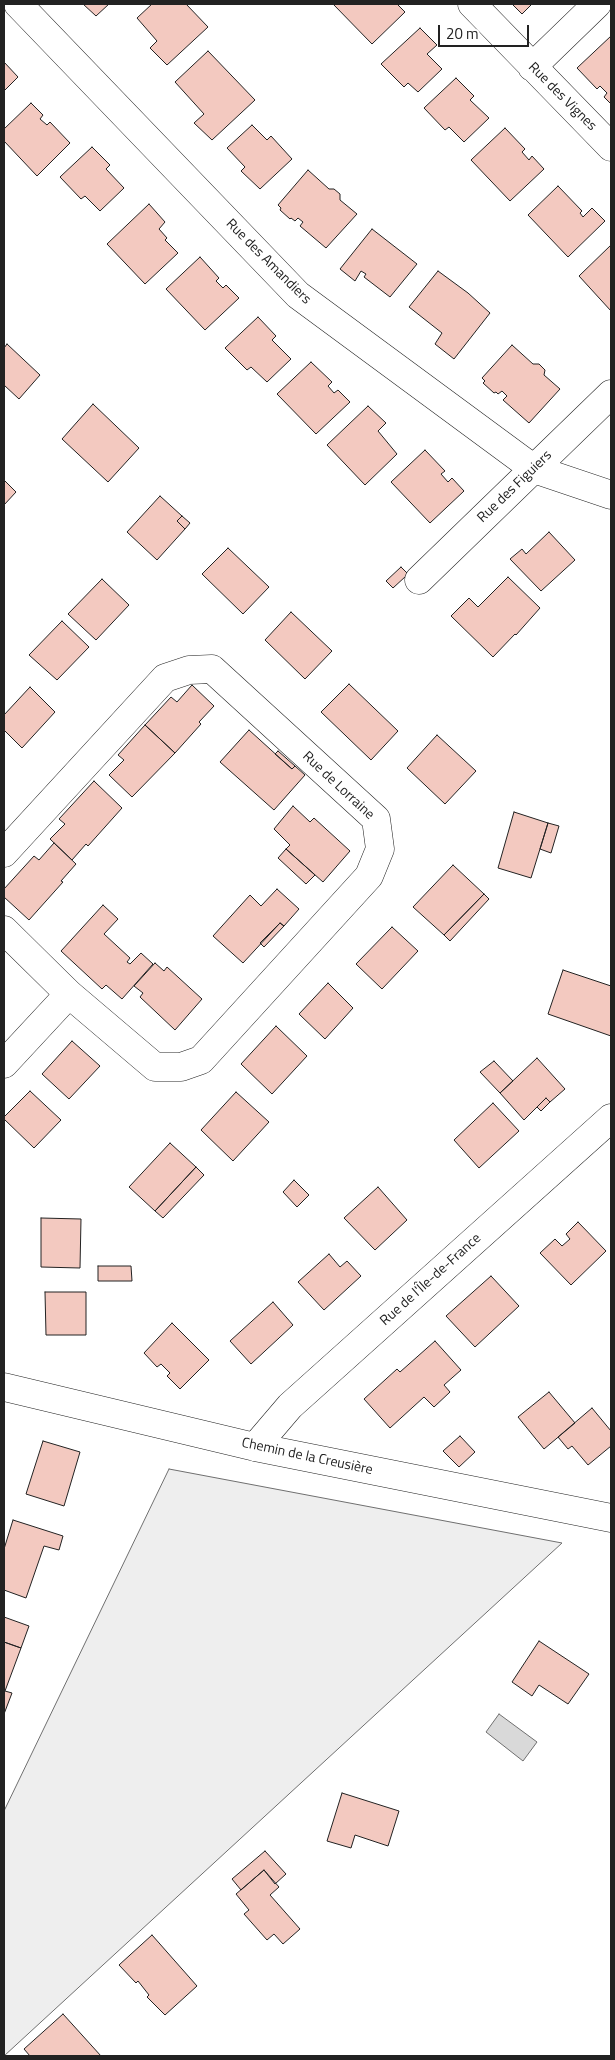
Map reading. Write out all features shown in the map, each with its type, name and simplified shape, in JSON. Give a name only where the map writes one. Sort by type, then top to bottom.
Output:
[{"type":"street","name":"Rue des Amandiers","points":[[18,4],[298,295],[534,469],[611,495]]},
{"type":"street","name":"Rue des Vignes","points":[[472,4],[611,147]]},
{"type":"street","points":[[532,67],[597,4]]},
{"type":"street","name":"Rue des Figuiers","points":[[419,580],[611,394]]},
{"type":"street","name":"Rue de Lorraine","points":[[4,853],[164,678],[189,670],[212,669],[376,819],[380,849],[369,876],[201,1060],[181,1067],[155,1067],[70,994],[4,930]]},
{"type":"street","points":[[4,1064],[70,994]]},
{"type":"street","name":"Rue de l'Île-de-France","points":[[255,1447],[290,1406],[611,1118]]},
{"type":"street","name":"Chemin de la Creusière","points":[[4,1387],[255,1447],[611,1518]]},
{"type":"shaded area","points":[[169,1469],[562,1543],[4,2056],[4,1811]]},
{"type":"shaded area","points":[[499,1714],[537,1742],[523,1761],[486,1732]]},
{"type":"building","points":[[83,4],[109,4],[96,16]]},
{"type":"building","points":[[152,4],[186,4],[208,27],[167,65],[150,48],[157,41],[137,18]]},
{"type":"building","points":[[333,4],[397,4],[405,12],[372,44]]},
{"type":"building","points":[[512,4],[532,4],[522,14]]},
{"type":"building","points":[[420,28],[437,45],[427,54],[442,69],[418,92],[408,83],[404,87],[381,64]]},
{"type":"building","points":[[611,36],[611,104],[604,97],[607,93],[600,86],[597,89],[577,68]]},
{"type":"building","points":[[208,51],[255,100],[212,140],[194,123],[204,114],[175,82]]},
{"type":"building","points":[[4,62],[18,77],[4,91]]},
{"type":"building","points":[[456,78],[474,96],[470,100],[489,118],[464,142],[449,127],[445,130],[424,108]]},
{"type":"building","points":[[31,103],[43,115],[40,119],[47,125],[50,122],[70,143],[37,176],[4,141],[4,129]]},
{"type":"building","points":[[252,125],[267,140],[271,136],[292,159],[260,189],[241,171],[245,167],[227,148]]},
{"type":"building","points":[[505,128],[525,149],[522,152],[529,160],[532,156],[544,169],[510,201],[471,160]]},
{"type":"building","points":[[92,147],[110,165],[106,169],[124,188],[100,211],[85,196],[81,199],[60,177]]},
{"type":"building","points":[[308,170],[329,189],[334,189],[340,194],[340,200],[357,214],[326,248],[300,226],[303,222],[298,218],[295,221],[290,219],[280,210],[281,208],[278,205]]},
{"type":"building","points":[[558,186],[582,211],[580,213],[583,217],[592,208],[605,221],[568,257],[528,215]]},
{"type":"building","points":[[149,204],[165,222],[159,229],[167,238],[165,240],[178,253],[145,284],[107,244]]},
{"type":"building","points":[[372,229],[417,264],[390,297],[364,277],[366,274],[361,271],[355,281],[340,269]]},
{"type":"building","points":[[611,245],[611,311],[579,276]]},
{"type":"building","points":[[200,257],[219,278],[216,281],[223,288],[226,285],[239,298],[205,330],[166,289]]},
{"type":"building","points":[[438,271],[468,293],[490,313],[454,359],[435,344],[442,333],[409,307]]},
{"type":"building","points":[[258,317],[276,336],[272,340],[291,359],[267,382],[251,367],[247,370],[225,348]]},
{"type":"building","points":[[7,344],[40,375],[19,399],[4,385],[4,348]]},
{"type":"building","points":[[512,345],[533,364],[539,364],[545,370],[544,375],[560,389],[529,423],[503,400],[507,396],[502,391],[498,394],[494,393],[483,383],[485,381],[482,378]]},
{"type":"building","points":[[311,362],[332,382],[328,386],[334,393],[338,390],[350,402],[316,434],[277,394]]},
{"type":"building","points":[[93,404],[139,448],[108,482],[62,439]]},
{"type":"building","points":[[368,406],[386,423],[378,431],[397,454],[365,485],[327,445]]},
{"type":"building","points":[[425,450],[445,471],[441,474],[448,482],[452,478],[464,491],[430,523],[391,482]]},
{"type":"building","points":[[4,480],[16,492],[4,505]]},
{"type":"building","points":[[160,496],[182,516],[177,521],[185,529],[157,560],[127,532]]},
{"type":"building","points":[[182,516],[190,523],[185,529],[177,521]]},
{"type":"building","points":[[549,532],[575,560],[541,591],[510,559],[522,549],[526,554]]},
{"type":"building","points":[[228,548],[269,587],[243,614],[202,574]]},
{"type":"building","points":[[401,567],[409,575],[393,588],[386,581]]},
{"type":"building","points":[[508,577],[540,608],[493,657],[451,616],[469,598],[478,607]]},
{"type":"building","points":[[102,579],[129,605],[96,640],[68,614]]},
{"type":"building","points":[[291,612],[332,651],[305,679],[265,640]]},
{"type":"building","points":[[62,621],[89,647],[57,680],[29,655]]},
{"type":"building","points":[[349,684],[398,731],[371,760],[321,712]]},
{"type":"building","points":[[192,685],[214,706],[175,753],[145,725],[171,697],[177,702]]},
{"type":"building","points":[[30,687],[55,712],[22,748],[4,730],[4,715]]},
{"type":"building","points":[[145,725],[175,753],[132,797],[109,775],[124,760],[118,755]]},
{"type":"building","points":[[249,730],[292,769],[295,766],[305,775],[274,810],[220,762]]},
{"type":"building","points":[[437,735],[476,771],[445,804],[407,768]]},
{"type":"building","points":[[278,751],[295,766],[292,769],[275,754]]},
{"type":"building","points":[[94,781],[122,808],[88,846],[86,844],[72,860],[50,839],[65,824],[59,819]]},
{"type":"building","points":[[293,806],[310,822],[314,818],[350,851],[323,882],[286,849],[290,845],[274,829]]},
{"type":"building","points":[[514,812],[548,823],[531,878],[498,868]]},
{"type":"building","points":[[548,823],[559,826],[551,853],[540,849]]},
{"type":"building","points":[[54,843],[76,864],[61,881],[63,882],[29,920],[4,897],[4,889],[34,856],[39,860]]},
{"type":"building","points":[[286,849],[315,875],[306,884],[278,858]]},
{"type":"building","points":[[453,865],[484,894],[444,935],[413,907]]},
{"type":"building","points":[[277,889],[299,909],[284,926],[280,923],[243,963],[213,936],[250,895],[261,906]]},
{"type":"building","points":[[484,894],[489,899],[450,941],[444,935]]},
{"type":"building","points":[[103,905],[118,919],[104,934],[130,958],[127,962],[130,964],[141,953],[153,964],[122,999],[106,985],[102,989],[61,951]]},
{"type":"building","points":[[280,923],[284,926],[264,947],[260,943]]},
{"type":"building","points":[[392,927],[418,951],[382,989],[356,964]]},
{"type":"building","points":[[155,963],[164,971],[167,967],[202,999],[175,1030],[140,997],[143,993],[134,986]]},
{"type":"building","points":[[563,970],[611,986],[611,1036],[548,1014]]},
{"type":"building","points":[[328,983],[353,1008],[325,1039],[299,1014]]},
{"type":"building","points":[[276,1026],[307,1056],[272,1094],[241,1064]]},
{"type":"building","points":[[72,1041],[100,1066],[69,1099],[42,1074]]},
{"type":"building","points":[[537,1058],[565,1089],[550,1102],[546,1098],[524,1120],[500,1093]]},
{"type":"building","points":[[494,1061],[513,1081],[500,1093],[480,1072]]},
{"type":"building","points":[[30,1091],[61,1120],[34,1148],[4,1119]]},
{"type":"building","points":[[236,1092],[269,1122],[233,1161],[201,1130]]},
{"type":"building","points":[[546,1098],[550,1102],[541,1111],[537,1107]]},
{"type":"building","points":[[493,1103],[519,1131],[479,1168],[454,1140]]},
{"type":"building","points":[[170,1143],[196,1167],[155,1211],[129,1187]]},
{"type":"building","points":[[196,1167],[204,1175],[163,1218],[155,1211]]},
{"type":"building","points":[[294,1180],[309,1195],[297,1207],[283,1192]]},
{"type":"building","points":[[378,1187],[407,1220],[375,1250],[344,1218]]},
{"type":"building","points":[[41,1218],[81,1219],[80,1268],[41,1267]]},
{"type":"building","points":[[578,1222],[606,1251],[571,1285],[540,1253],[555,1239],[562,1246],[570,1239],[566,1234]]},
{"type":"building","points":[[329,1254],[340,1267],[347,1261],[361,1276],[324,1310],[298,1282]]},
{"type":"building","points":[[98,1266],[131,1266],[132,1281],[98,1281]]},
{"type":"building","points":[[491,1276],[519,1306],[475,1347],[446,1316]]},
{"type":"building","points":[[45,1292],[86,1292],[86,1335],[46,1335]]},
{"type":"building","points":[[273,1302],[293,1325],[251,1364],[230,1341]]},
{"type":"building","points":[[172,1323],[209,1360],[180,1389],[167,1376],[170,1373],[161,1364],[157,1367],[144,1353]]},
{"type":"building","points":[[435,1341],[461,1370],[444,1385],[450,1392],[434,1407],[424,1397],[390,1428],[364,1399],[397,1369],[400,1372]]},
{"type":"building","points":[[549,1392],[575,1423],[544,1449],[518,1417]]},
{"type":"building","points":[[592,1408],[611,1431],[611,1446],[588,1465],[572,1446],[568,1449],[558,1437]]},
{"type":"building","points":[[460,1436],[475,1452],[459,1467],[443,1451]]},
{"type":"building","points":[[43,1441],[80,1452],[64,1506],[26,1494]]},
{"type":"building","points":[[13,1520],[63,1536],[59,1550],[44,1546],[26,1598],[4,1590],[4,1549]]},
{"type":"building","points":[[4,1617],[29,1626],[21,1648],[4,1642]]},
{"type":"building","points":[[539,1641],[589,1674],[568,1704],[539,1685],[532,1696],[512,1682]]},
{"type":"building","points":[[4,1642],[21,1648],[5,1691],[12,1693],[4,1714]]},
{"type":"building","points":[[342,1793],[399,1811],[388,1846],[355,1835],[351,1848],[327,1841]]},
{"type":"building","points":[[265,1851],[286,1874],[275,1884],[264,1870],[241,1890],[232,1879]]},
{"type":"building","points":[[264,1870],[279,1887],[270,1895],[300,1929],[283,1944],[274,1934],[267,1940],[244,1914],[249,1910],[236,1894]]},
{"type":"building","points":[[152,1935],[197,1986],[165,2015],[147,1997],[149,1995],[138,1981],[136,1983],[119,1965]]},
{"type":"building","points":[[63,2014],[101,2056],[30,2056],[24,2049]]}]
